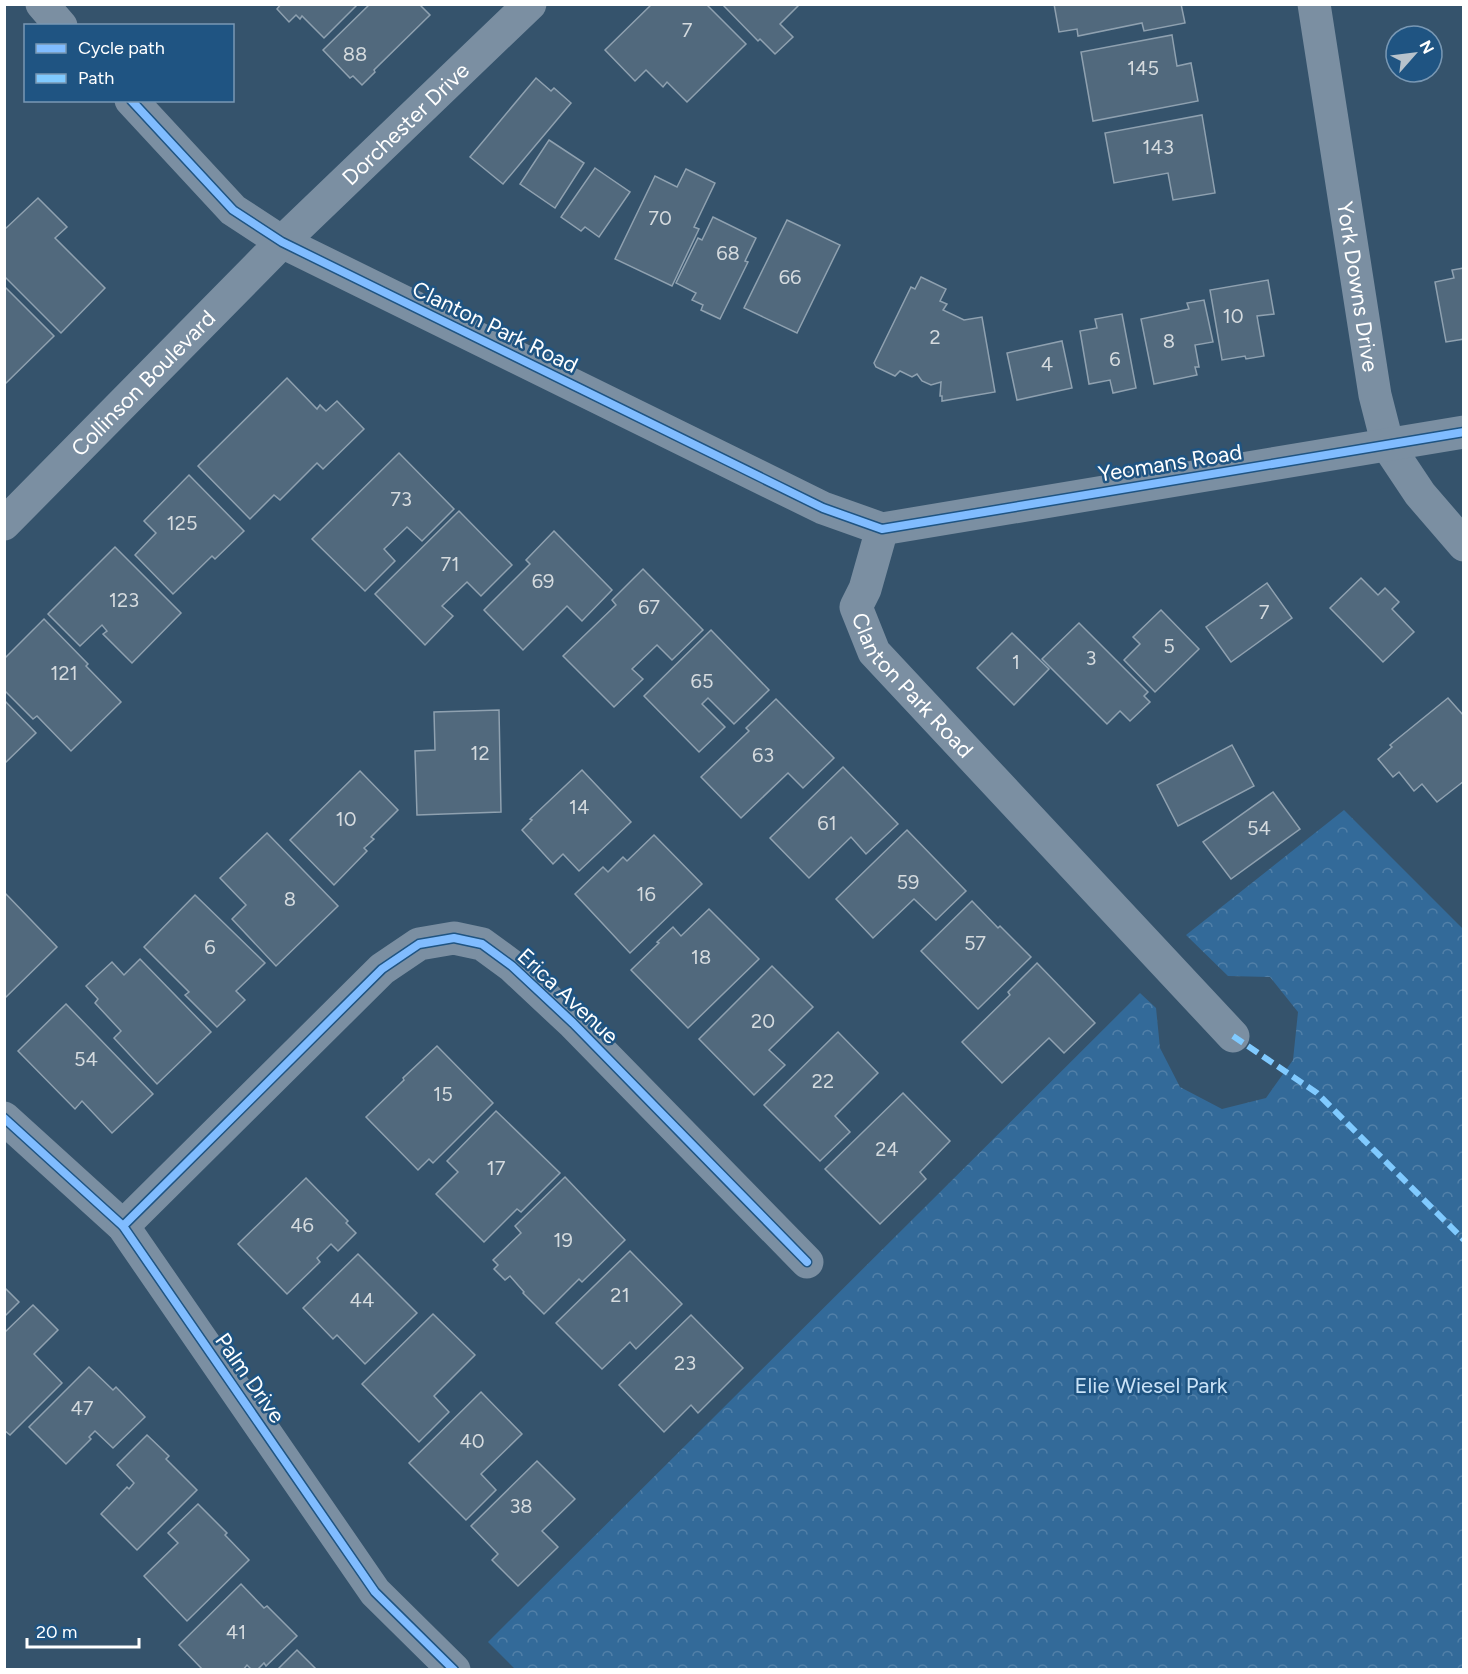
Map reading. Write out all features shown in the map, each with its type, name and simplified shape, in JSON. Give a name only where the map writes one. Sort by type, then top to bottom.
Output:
[{"type":"street","points":[[42,4],[59,24]]},
{"type":"street","name":"Dorchester Drive","points":[[282,242],[530,4]]},
{"type":"street","name":"York Downs Drive","points":[[1314,4],[1375,395],[1388,446],[1420,494],[1464,545]]},
{"type":"street","name":"Clanton Park Road","points":[[133,102],[233,210],[282,242],[823,508],[882,529],[865,589],[856,607],[874,652],[1233,1036]]},
{"type":"street","name":"Collinson Boulevard","points":[[4,524],[282,242]]},
{"type":"street","name":"Yeomans Road","points":[[882,529],[1464,432]]},
{"type":"street","name":"Erica Avenue","points":[[123,1226],[382,969],[419,944],[454,938],[482,944],[512,966],[573,1023],[807,1262]]},
{"type":"street","name":"Palm Drive","points":[[4,1118],[123,1226],[375,1592],[454,1670]]},
{"type":"green space","name":"Elie Wiesel Park","points":[[1344,810],[1463,929],[1463,1669],[515,1669],[488,1642],[1140,993],[1156,1008],[1160,1048],[1180,1087],[1222,1109],[1266,1098],[1293,1060],[1298,1012],[1270,977],[1228,976],[1186,935]]},
{"type":"building","points":[[281,4],[358,4],[324,38],[302,16],[300,19],[296,15],[289,22],[277,9]]},
{"type":"building","points":[[370,4],[419,4],[430,15],[374,70],[375,72],[362,85],[353,76],[350,78],[323,50]]},
{"type":"building","points":[[652,4],[706,4],[746,44],[687,102],[667,82],[663,87],[646,70],[635,81],[605,50]]},
{"type":"building","points":[[722,4],[800,4],[780,24],[793,37],[775,54],[760,39],[758,41]]},
{"type":"building","points":[[1054,4],[1181,4],[1185,23],[1144,31],[1142,23],[1078,36],[1077,29],[1059,32]]},
{"type":"building","points":[[1172,35],[1177,66],[1191,63],[1198,101],[1093,121],[1081,52]]},
{"type":"building","points":[[536,78],[551,91],[554,88],[571,103],[503,184],[470,157]]},
{"type":"building","points":[[1202,115],[1215,193],[1173,200],[1168,173],[1114,183],[1105,133]]},
{"type":"building","points":[[549,140],[584,163],[555,208],[520,184]]},
{"type":"building","points":[[595,168],[630,192],[599,237],[585,227],[581,231],[561,217]]},
{"type":"building","points":[[686,169],[715,183],[694,227],[699,229],[672,286],[615,259],[655,176],[677,187]]},
{"type":"building","points":[[38,198],[67,227],[55,238],[105,288],[61,333],[4,276],[4,230]]},
{"type":"building","points":[[713,217],[756,238],[745,261],[748,262],[720,319],[701,310],[703,305],[692,300],[696,293],[676,283],[698,238],[702,240]]},
{"type":"building","points":[[787,220],[840,245],[797,333],[744,308]]},
{"type":"building","points":[[1464,268],[1464,339],[1446,342],[1435,282],[1454,278],[1452,270]]},
{"type":"building","points":[[921,277],[946,289],[940,301],[947,304],[943,310],[964,320],[982,317],[995,392],[942,401],[941,382],[931,385],[922,381],[917,374],[912,377],[900,371],[895,376],[876,367],[874,363],[911,287],[915,289]]},
{"type":"building","points":[[1268,280],[1274,314],[1257,316],[1264,356],[1246,359],[1245,356],[1222,360],[1210,290]]},
{"type":"building","points":[[4,286],[54,336],[4,385]]},
{"type":"building","points":[[1204,300],[1213,342],[1195,345],[1199,367],[1195,367],[1197,375],[1154,384],[1141,319],[1189,309],[1187,303]]},
{"type":"building","points":[[1122,314],[1136,388],[1113,393],[1110,380],[1089,384],[1080,331],[1097,328],[1095,319]]},
{"type":"building","points":[[1062,341],[1072,388],[1017,400],[1007,353]]},
{"type":"building","points":[[287,378],[317,409],[320,405],[326,411],[337,401],[364,429],[323,469],[317,463],[280,500],[274,495],[250,519],[198,466]]},
{"type":"building","points":[[399,453],[454,509],[422,541],[407,527],[384,549],[395,561],[365,591],[312,539]]},
{"type":"building","points":[[189,475],[244,531],[215,559],[212,556],[173,594],[135,555],[156,533],[144,521]]},
{"type":"building","points":[[459,511],[512,565],[481,596],[467,582],[442,606],[453,616],[425,645],[375,594]]},
{"type":"building","points":[[554,531],[612,590],[582,621],[567,606],[523,650],[484,610],[530,564],[526,560]]},
{"type":"building","points":[[115,547],[181,613],[132,663],[103,634],[107,631],[102,625],[80,646],[48,614]]},
{"type":"building","points":[[643,569],[703,630],[672,660],[657,645],[632,669],[643,679],[614,707],[563,656],[616,605],[612,600]]},
{"type":"building","points":[[1361,578],[1378,595],[1385,588],[1399,602],[1392,609],[1414,632],[1383,662],[1330,608]]},
{"type":"building","points":[[1267,583],[1292,618],[1231,662],[1206,627]]},
{"type":"building","points":[[1161,610],[1199,649],[1155,692],[1124,660],[1140,644],[1133,637]]},
{"type":"building","points":[[44,619],[121,702],[71,751],[37,716],[33,719],[4,690],[4,659]]},
{"type":"building","points":[[1079,623],[1148,692],[1144,696],[1150,702],[1130,721],[1120,711],[1107,724],[1042,659]]},
{"type":"building","points":[[711,630],[769,690],[734,724],[708,698],[702,704],[725,727],[699,752],[644,696]]},
{"type":"building","points":[[1012,633],[1049,669],[1014,705],[977,668]]},
{"type":"building","points":[[1448,698],[1464,716],[1464,781],[1437,802],[1422,784],[1414,791],[1399,772],[1393,777],[1378,759],[1392,747],[1390,745]]},
{"type":"building","points":[[776,699],[834,758],[803,788],[788,773],[741,818],[701,777],[749,731],[746,728]]},
{"type":"building","points":[[4,700],[36,733],[4,764]]},
{"type":"building","points":[[499,710],[501,812],[417,815],[415,751],[435,750],[434,712]]},
{"type":"building","points":[[1232,745],[1254,786],[1178,826],[1157,785]]},
{"type":"building","points":[[843,767],[898,824],[866,854],[851,837],[809,878],[770,838]]},
{"type":"building","points":[[582,770],[631,822],[579,871],[563,854],[553,864],[522,830],[532,820],[530,819]]},
{"type":"building","points":[[360,771],[398,810],[371,837],[374,839],[364,848],[367,851],[334,885],[290,840]]},
{"type":"building","points":[[1273,792],[1300,829],[1231,879],[1203,842]]},
{"type":"building","points":[[907,830],[966,891],[936,920],[914,899],[873,938],[836,899]]},
{"type":"building","points":[[267,833],[338,906],[276,966],[232,919],[246,905],[220,878]]},
{"type":"building","points":[[654,835],[702,884],[630,953],[575,894],[603,867],[608,872],[623,857],[627,861]]},
{"type":"building","points":[[4,894],[57,947],[4,999]]},
{"type":"building","points":[[195,895],[265,963],[236,991],[245,1000],[217,1027],[185,995],[189,992],[144,947]]},
{"type":"building","points":[[972,901],[1031,957],[978,1009],[921,951]]},
{"type":"building","points":[[709,909],[759,959],[688,1028],[631,970],[673,927],[681,936]]},
{"type":"building","points":[[140,959],[211,1032],[157,1084],[114,1038],[121,1031],[95,1003],[98,999],[86,986],[112,962],[124,975]]},
{"type":"building","points":[[1037,963],[1095,1023],[1064,1053],[1049,1038],[1002,1083],[962,1042],[1010,995],[1008,992]]},
{"type":"building","points":[[772,966],[813,1007],[769,1050],[785,1065],[754,1095],[699,1039]]},
{"type":"building","points":[[66,1004],[153,1094],[112,1133],[82,1101],[75,1109],[18,1051]]},
{"type":"building","points":[[838,1032],[878,1073],[835,1116],[850,1132],[820,1161],[764,1105]]},
{"type":"building","points":[[437,1046],[493,1103],[433,1163],[429,1159],[418,1170],[366,1117]]},
{"type":"building","points":[[903,1093],[950,1141],[920,1172],[926,1179],[880,1224],[825,1169]]},
{"type":"building","points":[[496,1111],[560,1173],[521,1212],[517,1209],[484,1242],[436,1194],[458,1172],[447,1161]]},
{"type":"building","points":[[565,1177],[625,1240],[582,1282],[579,1279],[544,1314],[510,1276],[505,1280],[494,1269],[498,1265],[493,1260],[521,1233],[515,1226]]},
{"type":"building","points":[[306,1178],[348,1221],[346,1223],[356,1233],[338,1251],[331,1244],[317,1258],[320,1262],[287,1294],[238,1244]]},
{"type":"building","points":[[630,1251],[682,1304],[636,1349],[630,1342],[602,1369],[556,1323]]},
{"type":"building","points":[[358,1254],[417,1313],[365,1364],[337,1335],[333,1339],[303,1308]]},
{"type":"building","points":[[4,1287],[19,1302],[4,1317]]},
{"type":"building","points":[[33,1305],[58,1330],[34,1354],[62,1383],[10,1435],[4,1430],[4,1333]]},
{"type":"building","points":[[433,1314],[475,1355],[434,1396],[449,1412],[419,1442],[362,1384]]},
{"type":"building","points":[[691,1315],[743,1368],[698,1413],[691,1405],[664,1432],[619,1385]]},
{"type":"building","points":[[89,1367],[113,1390],[116,1387],[145,1417],[113,1448],[95,1431],[89,1437],[91,1439],[66,1464],[29,1427]]},
{"type":"building","points":[[481,1392],[522,1434],[481,1474],[496,1490],[466,1520],[409,1463]]},
{"type":"building","points":[[147,1435],[169,1456],[166,1459],[197,1490],[137,1550],[101,1514],[127,1487],[129,1489],[134,1483],[117,1465]]},
{"type":"building","points":[[537,1461],[575,1499],[542,1531],[558,1547],[518,1586],[492,1560],[498,1554],[471,1526]]},
{"type":"building","points":[[198,1504],[227,1533],[225,1535],[249,1560],[187,1621],[144,1576],[178,1543],[168,1533]]},
{"type":"building","points":[[241,1584],[264,1608],[267,1606],[297,1636],[266,1666],[264,1663],[257,1670],[252,1670],[247,1665],[243,1670],[203,1670],[179,1645]]},
{"type":"building","points":[[297,1650],[317,1670],[277,1670]]},
{"type":"marked path","points":[[1233,1036],[1317,1093],[1464,1240]]},
{"type":"cycle path","points":[[133,102],[233,210],[282,242],[823,508],[882,529],[1464,432]]},
{"type":"cycle path","points":[[123,1226],[382,969],[419,944],[454,938],[482,944],[512,966],[573,1023],[807,1262]]},
{"type":"cycle path","points":[[4,1118],[123,1226],[375,1592],[454,1670]]}]
